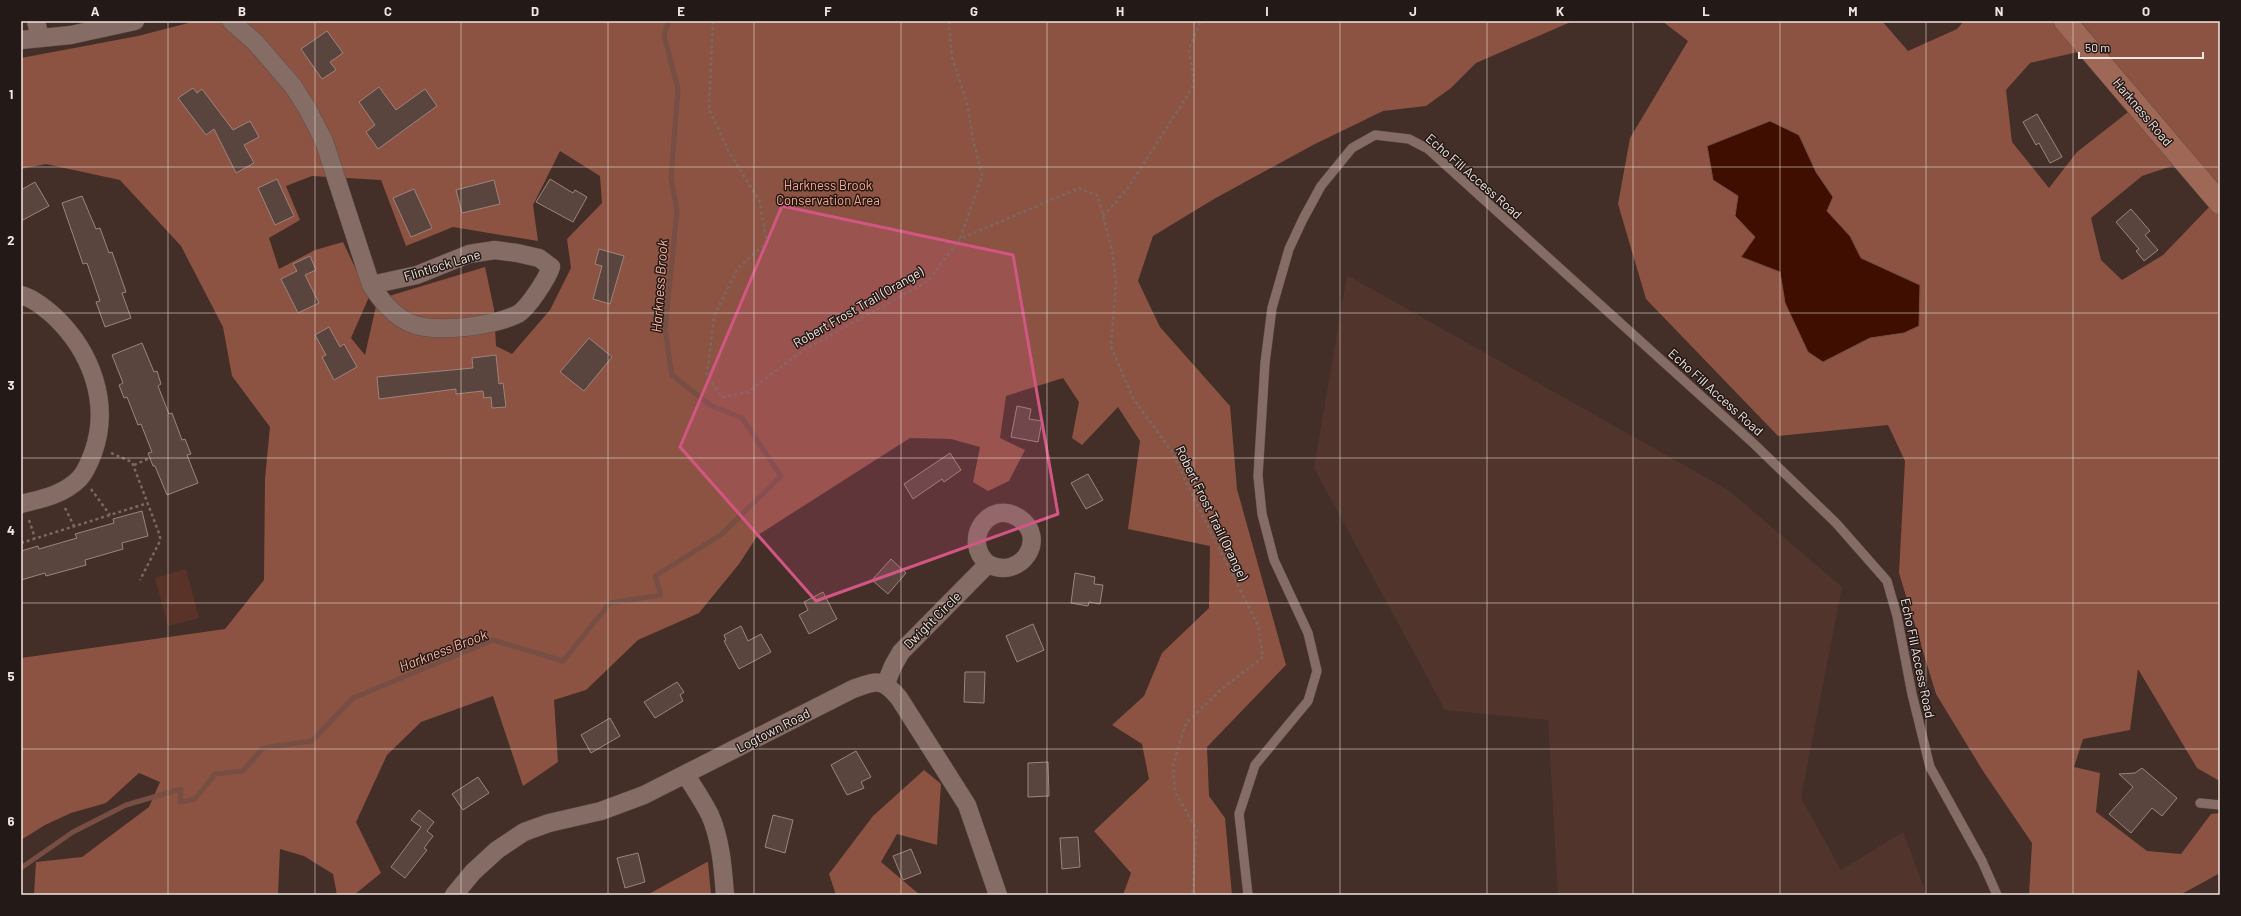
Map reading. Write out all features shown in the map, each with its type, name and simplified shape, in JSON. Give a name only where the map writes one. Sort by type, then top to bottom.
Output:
[{"type":"main road","name":"Harkness Road","points":[[2065,21],[2220,203]]},
{"type":"street","points":[[21,40],[38,30],[71,35],[135,21]]},
{"type":"street","name":"Flintlock Lane","points":[[231,21],[255,42],[293,86],[324,142],[371,285],[388,306],[409,323],[426,328],[459,328],[494,321],[519,313],[547,281],[551,267],[539,258],[517,252],[495,250],[469,254],[417,275],[371,285]]},
{"type":"street","points":[[21,295],[47,310],[61,323],[84,354],[97,386],[101,418],[98,440],[90,461],[79,479],[25,512]]},
{"type":"street","name":"Dwight Circle","points":[[886,683],[901,652],[988,564]]},
{"type":"street","name":"Logtown Road","points":[[454,895],[478,867],[497,850],[524,832],[549,823],[616,806],[644,796],[852,689],[877,682],[886,683]]},
{"type":"street","points":[[886,683],[899,698],[967,805],[998,895]]},
{"type":"street","points":[[686,775],[710,816],[717,837],[723,870],[724,895]]},
{"type":"lane","name":"Echo Fill Access Road","points":[[1248,895],[1239,814],[1255,765],[1308,701],[1317,671],[1308,633],[1274,560],[1262,514],[1258,476],[1265,363],[1272,308],[1289,249],[1321,186],[1352,148],[1375,135],[1409,139],[1428,150],[1752,442],[1836,523],[1887,581],[1897,616],[1912,694],[1930,767],[1982,861],[1997,895]]},
{"type":"lane","points":[[2200,803],[2220,805]]},
{"type":"path","name":"Robert Frost Trail (Orange)","points":[[713,21],[709,109],[729,152],[759,200],[767,242],[738,268],[714,316],[707,376],[722,397],[748,392],[802,351],[928,281],[960,239],[1080,188],[1098,196],[1112,251],[1116,281],[1111,348],[1132,398],[1172,452],[1201,514],[1258,625],[1263,657],[1223,688],[1186,723],[1173,766],[1175,792],[1198,830],[1192,895]]},
{"type":"path","points":[[949,21],[952,58],[967,102],[973,139],[982,176],[960,239]]},
{"type":"path","points":[[1103,216],[1128,188],[1194,85],[1189,49],[1201,21]]},
{"type":"path","points":[[108,452],[134,464],[160,541],[140,580]]},
{"type":"path","points":[[134,464],[150,458]]},
{"type":"path","points":[[88,486],[101,500],[110,515]]},
{"type":"path","points":[[21,543],[148,503]]},
{"type":"path","points":[[64,505],[74,526]]},
{"type":"path","points":[[25,512],[35,538]]},
{"type":"highlighted area","points":[[782,206],[1013,255],[1058,514],[816,601],[680,447]]},
{"type":"shaded area","points":[[1770,121],[1799,135],[1816,172],[1833,197],[1827,211],[1850,236],[1861,258],[1920,285],[1919,326],[1904,333],[1870,338],[1823,362],[1808,352],[1785,303],[1780,272],[1741,257],[1755,237],[1735,216],[1738,196],[1713,180],[1707,146]]},
{"type":"shaded area","points":[[1347,275],[1728,490],[1842,587],[1801,798],[1841,870],[1903,832],[1927,895],[1558,895],[1548,720],[1445,710],[1314,468]]},
{"type":"shaded area","points":[[186,569],[199,618],[168,626],[155,578]]},
{"type":"green space","name":"Harkness Brook Conservation Area","points":[[196,21],[1573,21],[1476,63],[1451,88],[1426,106],[1383,111],[1313,145],[1214,199],[1153,236],[1138,281],[1160,327],[1230,406],[1237,489],[1286,665],[1207,747],[1209,796],[1225,818],[1232,895],[1123,895],[1131,873],[1094,831],[1149,779],[1142,744],[1112,725],[1144,696],[1162,653],[1209,608],[1210,546],[1128,529],[1140,441],[1118,407],[1082,445],[1072,438],[1079,402],[1063,378],[1006,396],[1000,438],[1025,450],[1009,481],[988,491],[973,482],[980,447],[951,439],[910,438],[758,535],[739,564],[699,613],[638,640],[586,690],[554,700],[558,762],[523,786],[493,696],[421,722],[387,755],[356,822],[381,873],[354,895],[337,895],[333,874],[304,856],[280,849],[278,895],[34,895],[36,862],[82,857],[149,807],[160,782],[139,773],[106,803],[71,813],[45,825],[21,840],[21,658],[225,629],[264,580],[265,479],[270,427],[232,376],[223,327],[181,246],[120,180],[46,164],[21,169],[21,58],[138,36]],"holes":[[[560,151],[600,176],[602,203],[567,239],[571,268],[550,310],[512,354],[496,346],[494,309],[485,267],[389,296],[376,306],[365,355],[351,338],[369,297],[343,242],[315,250],[279,269],[269,238],[300,220],[286,186],[312,176],[381,180],[406,246],[453,227],[538,241],[533,205]]]},
{"type":"green space","points":[[1662,21],[1882,21],[1908,51],[1957,29],[1964,21],[2057,21],[2082,51],[2030,63],[2006,90],[2012,142],[2049,188],[2077,152],[2132,109],[2178,164],[2142,176],[2091,218],[2101,260],[2122,280],[2163,255],[2212,204],[2220,213],[2220,779],[2218,780],[2197,768],[2138,669],[2130,730],[2083,739],[2074,767],[2100,773],[2096,812],[2147,851],[2181,854],[2211,814],[2220,813],[2220,873],[2180,895],[2029,895],[2032,843],[1983,771],[1936,694],[1899,573],[1905,461],[1888,425],[1778,436],[1646,299],[1618,204],[1630,138],[1688,41]]},
{"type":"green space","points":[[2080,21],[2220,21],[2220,187]]},
{"type":"green space","points":[[924,770],[941,784],[937,845],[897,834],[881,862],[920,895],[836,895],[829,874],[873,816]]},
{"type":"green space","points":[[707,862],[711,895],[647,895]]},
{"type":"building","points":[[327,31],[343,53],[330,62],[336,70],[322,79],[301,49]]},
{"type":"building","points":[[379,87],[396,110],[425,89],[437,106],[378,149],[366,132],[375,125],[359,102]]},
{"type":"building","points":[[193,88],[197,93],[202,89],[233,130],[250,121],[259,137],[244,145],[254,163],[236,173],[214,129],[206,135],[178,98]]},
{"type":"building","points":[[2037,114],[2062,157],[2050,163],[2039,143],[2036,145],[2023,122]]},
{"type":"building","points":[[277,179],[294,216],[275,225],[258,188]]},
{"type":"building","points":[[550,179],[573,193],[575,190],[587,197],[573,222],[536,202]]},
{"type":"building","points":[[494,180],[500,204],[462,213],[456,190]]},
{"type":"building","points":[[35,182],[49,206],[21,221],[21,190]]},
{"type":"building","points":[[414,189],[432,228],[411,237],[393,198]]},
{"type":"building","points":[[82,196],[96,229],[100,228],[109,253],[112,252],[126,292],[122,293],[131,318],[105,327],[96,302],[100,301],[87,263],[83,264],[62,203]]},
{"type":"building","points":[[2131,209],[2150,231],[2145,235],[2158,250],[2144,261],[2136,251],[2139,249],[2116,222]]},
{"type":"building","points":[[599,249],[624,256],[610,304],[593,299],[602,266],[595,264]]},
{"type":"building","points":[[310,256],[316,270],[305,275],[319,303],[298,313],[281,279],[297,271],[293,264]]},
{"type":"building","points":[[329,327],[340,347],[344,344],[357,367],[334,380],[322,357],[326,355],[315,335]]},
{"type":"building","points":[[589,338],[612,357],[584,391],[560,372]]},
{"type":"building","points":[[142,343],[154,372],[157,371],[161,384],[158,386],[169,414],[172,413],[182,440],[185,439],[191,454],[187,455],[198,483],[167,495],[148,453],[152,452],[141,424],[138,425],[127,397],[124,398],[119,385],[123,383],[112,355]]},
{"type":"building","points":[[496,355],[499,384],[503,383],[506,407],[492,408],[491,397],[484,398],[483,391],[456,394],[456,389],[379,399],[377,377],[473,368],[472,358]]},
{"type":"building","points":[[1017,406],[1031,409],[1029,419],[1042,421],[1038,442],[1011,437]]},
{"type":"building","points":[[950,453],[961,470],[944,482],[942,479],[913,499],[904,484]]},
{"type":"building","points":[[1088,474],[1103,500],[1086,509],[1071,483]]},
{"type":"building","points":[[142,511],[148,536],[122,543],[123,549],[85,560],[86,565],[46,576],[45,573],[21,580],[21,551],[38,546],[39,549],[77,538],[75,534],[114,523],[113,519]]},
{"type":"building","points":[[891,559],[906,573],[888,594],[872,580]]},
{"type":"building","points":[[1075,573],[1095,577],[1094,584],[1103,585],[1100,604],[1089,602],[1088,606],[1071,603]]},
{"type":"building","points":[[823,592],[837,619],[809,634],[799,615],[808,610],[804,602]]},
{"type":"building","points":[[1033,624],[1044,650],[1017,662],[1006,636]]},
{"type":"building","points":[[741,626],[748,641],[761,634],[771,652],[739,669],[724,641],[726,640],[724,635]]},
{"type":"building","points":[[965,672],[985,672],[984,703],[964,702]]},
{"type":"building","points":[[677,682],[684,692],[680,695],[683,701],[655,718],[644,702]]},
{"type":"building","points":[[610,718],[620,736],[591,753],[581,735]]},
{"type":"building","points":[[856,751],[871,777],[861,782],[864,788],[847,795],[831,765]]},
{"type":"building","points":[[1048,762],[1049,796],[1028,797],[1028,763]]},
{"type":"building","points":[[2142,768],[2177,798],[2162,816],[2152,808],[2131,833],[2109,814],[2133,787],[2119,774],[2135,773]]},
{"type":"building","points":[[478,777],[489,793],[463,810],[452,794]]},
{"type":"building","points":[[419,810],[434,822],[427,831],[433,836],[424,848],[427,850],[405,878],[391,867],[421,827],[411,820]]},
{"type":"building","points":[[773,815],[793,820],[785,853],[765,847]]},
{"type":"building","points":[[1078,837],[1080,867],[1062,869],[1060,838]]},
{"type":"building","points":[[911,849],[921,873],[903,880],[893,856]]},
{"type":"building","points":[[638,853],[645,882],[625,888],[617,858]]},
{"type":"waterway","name":"Harkness Brook","points":[[21,868],[73,832],[126,805],[181,789],[180,802],[195,799],[215,774],[243,771],[263,748],[312,741],[353,698],[493,640],[563,661],[610,603],[661,595],[655,576],[722,534],[781,476],[742,418],[710,405],[672,375],[665,330],[677,211],[671,178],[678,89],[664,35],[669,21]]}]
